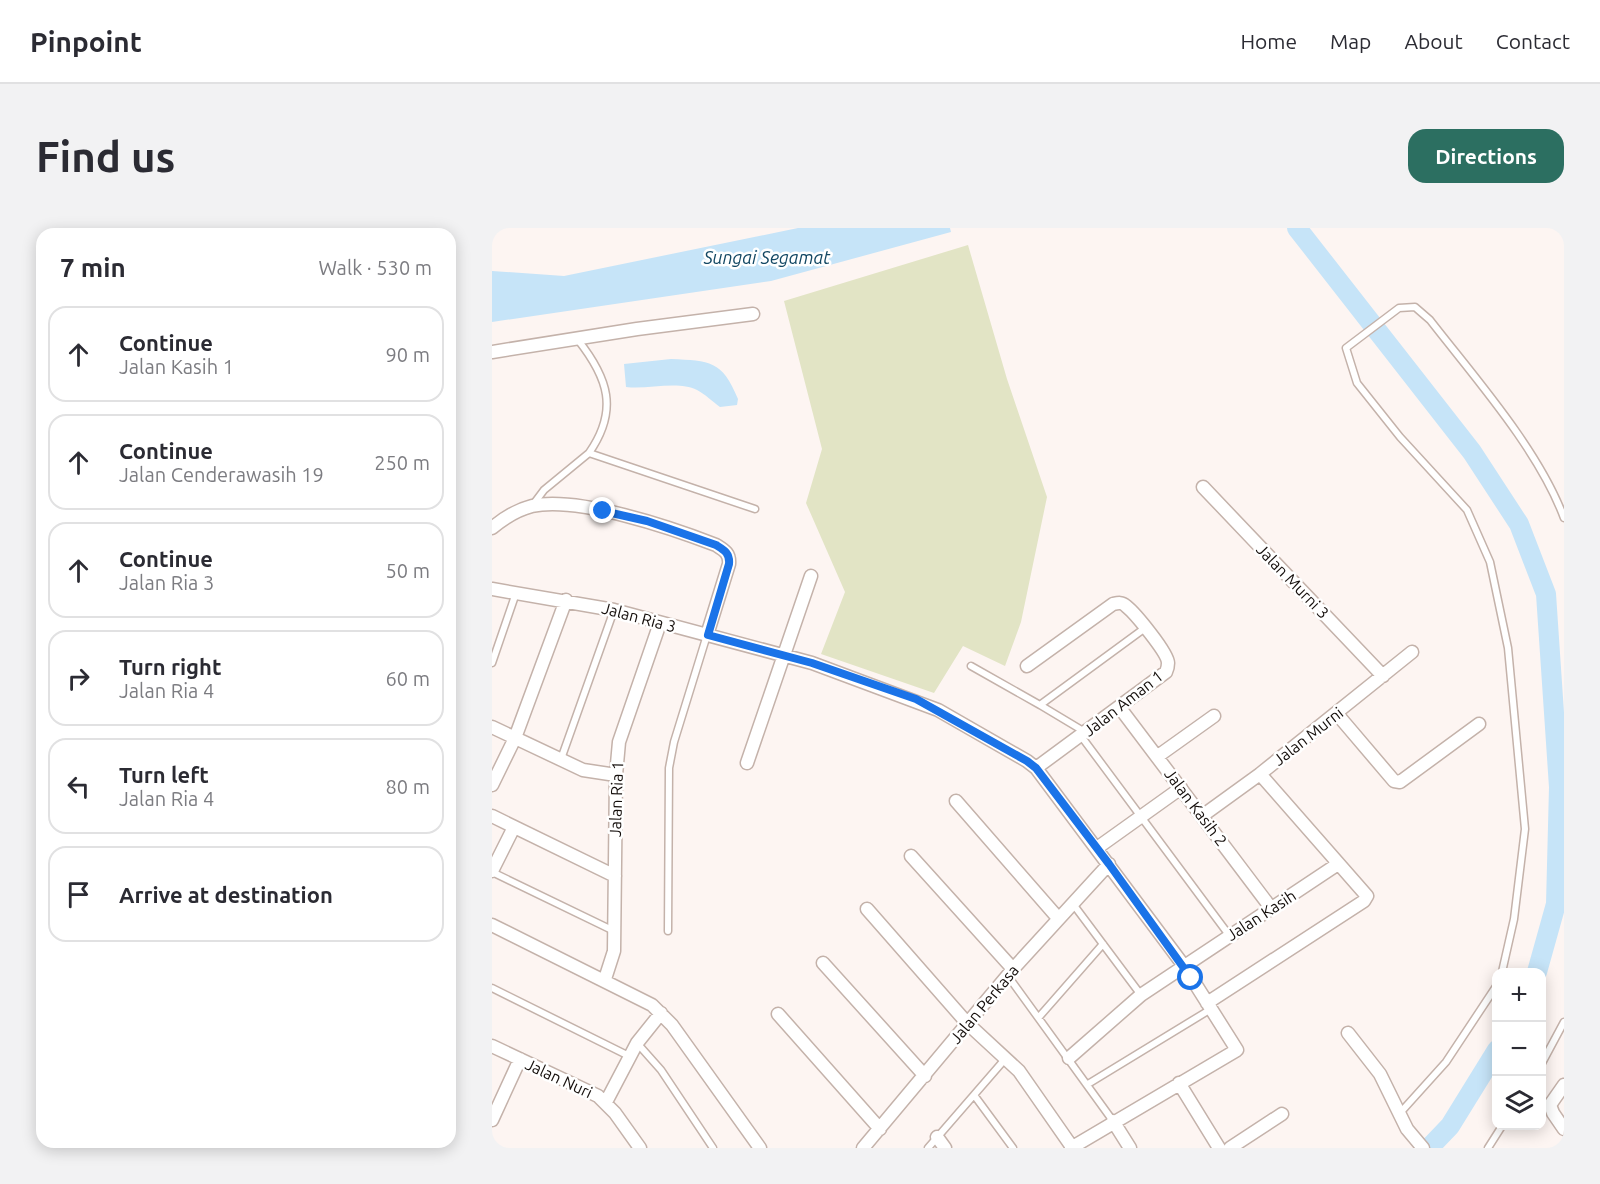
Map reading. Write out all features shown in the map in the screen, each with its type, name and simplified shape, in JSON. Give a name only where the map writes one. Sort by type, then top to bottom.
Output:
[{"type":"street","points":[[492,352],[753,314]]},
{"type":"street","name":"Jalan Murni 3","points":[[1203,487],[1383,676]]},
{"type":"street","points":[[492,528],[515,511],[547,504],[647,521],[716,545],[726,551],[730,557],[708,635]]},
{"type":"street","points":[[747,763],[811,576]]},
{"type":"street","name":"Jalan Ria 3","points":[[492,589],[614,610],[784,655],[916,699],[1036,768]]},
{"type":"street","points":[[492,785],[515,738],[566,600]]},
{"type":"street","name":"Jalan Aman 1","points":[[1027,666],[1113,604],[1125,604],[1145,628],[1169,664],[1166,672],[1120,708],[1036,768]]},
{"type":"street","name":"Jalan Ria 1","points":[[605,980],[612,960],[616,775],[624,723],[660,623]]},
{"type":"street","name":"Jalan Murni","points":[[1202,816],[1260,774],[1412,652]]},
{"type":"street","name":"Jalan Kasih 2","points":[[1120,708],[1271,908]]},
{"type":"street","points":[[1336,714],[1394,781],[1400,782],[1479,724]]},
{"type":"street","points":[[1158,756],[1214,716]]},
{"type":"street","points":[[492,727],[594,774],[616,775]]},
{"type":"street","points":[[867,909],[967,1023],[1006,1057],[1072,1148],[1113,1121],[1238,1050],[1184,966],[1036,768]]},
{"type":"street","points":[[1209,1006],[1364,901],[1367,896],[1260,774]]},
{"type":"street","points":[[1097,848],[1181,788]]},
{"type":"street","points":[[956,801],[1058,918]]},
{"type":"street","points":[[492,816],[615,876]]},
{"type":"street","points":[[492,871],[514,827]]},
{"type":"street","points":[[911,856],[1010,972]]},
{"type":"street","name":"Jalan Perkasa","points":[[863,1148],[1010,972],[1109,864]]},
{"type":"street","name":"Jalan Kasih","points":[[1069,1058],[1141,995],[1338,864]]},
{"type":"street","points":[[492,925],[639,997],[661,1013],[760,1148]]},
{"type":"street","points":[[823,963],[925,1076]]},
{"type":"street","points":[[606,1102],[629,1056],[661,1013]]},
{"type":"street","points":[[778,1014],[880,1129]]},
{"type":"street","points":[[1348,1033],[1380,1074],[1407,1130],[1423,1148]]},
{"type":"street","name":"Jalan Nuri","points":[[492,1046],[598,1096],[606,1102],[640,1148]]},
{"type":"street","points":[[492,1120],[520,1059]]},
{"type":"street","points":[[1179,1083],[1219,1148]]},
{"type":"street","points":[[1564,1085],[1550,1105],[1552,1113],[1564,1128]]},
{"type":"street","points":[[1230,1148],[1282,1114]]},
{"type":"street","points":[[1113,1121],[1130,1148]]},
{"type":"street","points":[[937,1137],[945,1148]]},
{"type":"lane","points":[[1503,968],[1514,919],[1525,829],[1508,648],[1490,562],[1467,510],[1400,436],[1357,383],[1346,348],[1399,308],[1415,307],[1430,320],[1509,422],[1558,501],[1564,518]]},
{"type":"lane","points":[[532,506],[544,490],[590,453],[606,423],[606,394],[591,356],[577,338]]},
{"type":"lane","points":[[590,453],[755,510]]},
{"type":"lane","points":[[492,663],[516,593]]},
{"type":"lane","points":[[561,760],[614,610]]},
{"type":"lane","points":[[1040,705],[1145,628]]},
{"type":"lane","points":[[668,931],[669,768],[674,742],[708,635]]},
{"type":"lane","points":[[971,666],[1040,705],[1083,734],[1229,935]]},
{"type":"lane","points":[[492,871],[614,931]]},
{"type":"lane","points":[[1072,903],[1141,995]]},
{"type":"lane","points":[[1040,1017],[1103,944]]},
{"type":"lane","points":[[1010,972],[1113,1121]]},
{"type":"lane","points":[[492,988],[629,1056]]},
{"type":"lane","points":[[1400,1113],[1446,1062],[1492,993]]},
{"type":"lane","points":[[1088,1084],[1209,1006]]},
{"type":"lane","points":[[1546,1056],[1564,1022]]},
{"type":"lane","points":[[638,1043],[661,1070],[713,1148]]},
{"type":"lane","points":[[928,1148],[1006,1057]]},
{"type":"lane","points":[[974,1095],[1012,1148]]},
{"type":"lane","points":[[1488,1148],[1499,1130]]},
{"type":"green space","points":[[968,245],[1007,379],[1047,497],[1021,622],[1005,666],[963,646],[934,693],[821,654],[845,592],[806,503],[822,449],[784,301]]},
{"type":"water","name":"Sungai Segamat","points":[[798,228],[950,228],[951,232],[771,281],[492,322],[492,271],[564,276]]},
{"type":"water","points":[[671,359],[705,362],[713,365],[720,370],[732,386],[738,399],[737,405],[720,407],[697,390],[689,387],[672,385],[626,387],[624,364]]},
{"type":"waterway","points":[[1297,228],[1472,452],[1519,524],[1546,594],[1559,787],[1556,904],[1538,968]]},
{"type":"waterway","points":[[1429,1148],[1450,1126],[1492,1058]]},
{"type":"route","points":[[603,511],[647,521],[698,538],[726,551],[730,557],[729,564],[708,635],[812,663],[916,699],[1036,768],[1191,978]]}]
